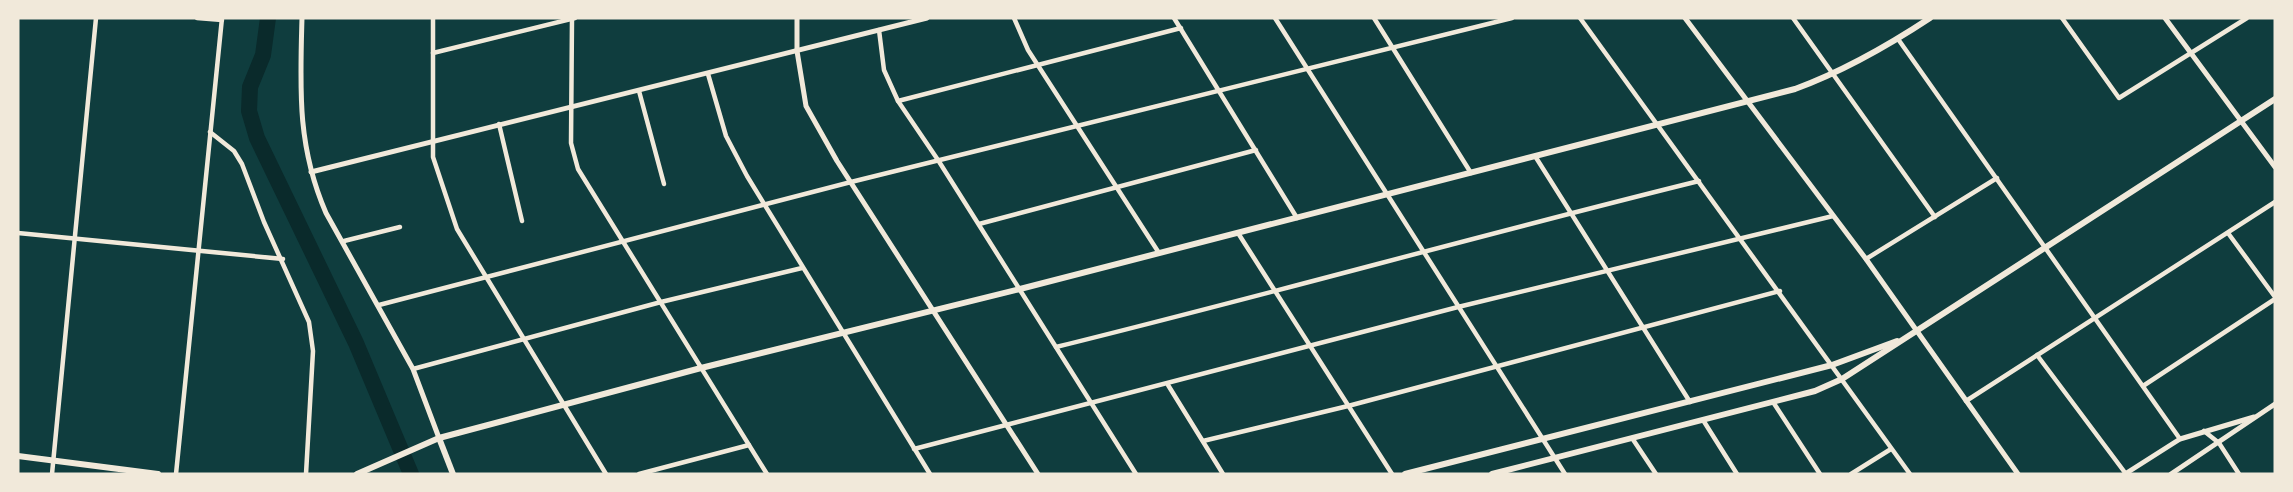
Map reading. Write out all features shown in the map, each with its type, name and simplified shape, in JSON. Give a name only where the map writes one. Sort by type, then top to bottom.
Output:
[{"type":"main road","points":[[362,473],[439,438],[456,433],[701,368],[1020,289],[1795,89],[1834,75],[1930,18]]},
{"type":"main road","points":[[1492,474],[1815,391],[1842,379],[2275,99]]},
{"type":"main road","points":[[1405,474],[1832,365],[1882,348],[1917,332]]},
{"type":"main road","points":[[444,450],[456,433]]},
{"type":"main road","points":[[439,438],[453,474]]},
{"type":"main road","points":[[18,456],[158,474]]},
{"type":"street","points":[[52,474],[96,18]]},
{"type":"street","points":[[176,474],[222,19],[197,18]]},
{"type":"street","points":[[302,18],[300,100],[307,161],[326,213],[413,369],[439,438]]},
{"type":"street","points":[[433,18],[434,157],[457,229],[606,474]]},
{"type":"street","points":[[433,53],[573,18],[571,144],[578,169],[767,474]]},
{"type":"street","points":[[797,18],[797,51],[806,106],[851,182],[1038,474]]},
{"type":"street","points":[[311,172],[499,123],[639,91],[927,18]]},
{"type":"street","points":[[1014,18],[1028,50],[1159,253]]},
{"type":"street","points":[[1174,18],[1297,218]]},
{"type":"street","points":[[1275,18],[1565,474]]},
{"type":"street","points":[[1374,18],[1472,173]]},
{"type":"street","points":[[379,305],[851,182],[1512,18]]},
{"type":"street","points":[[1580,18],[1780,291],[1910,474]]},
{"type":"street","points":[[1685,18],[1866,259],[2018,474]]},
{"type":"street","points":[[1792,18],[1935,216]]},
{"type":"street","points":[[2062,18],[2119,98],[2247,18]]},
{"type":"street","points":[[2165,18],[2275,167]]},
{"type":"street","points":[[898,101],[1181,28]]},
{"type":"street","points":[[879,30],[884,70],[898,101],[979,224],[1136,474]]},
{"type":"street","points":[[1898,39],[2180,439]]},
{"type":"street","points":[[708,74],[726,136],[802,268],[930,474]]},
{"type":"street","points":[[639,91],[664,184]]},
{"type":"street","points":[[499,123],[522,220]]},
{"type":"street","points":[[210,132],[239,158],[264,222],[307,315],[313,342],[306,474]]},
{"type":"street","points":[[979,224],[1256,150]]},
{"type":"street","points":[[1535,156],[1690,402]]},
{"type":"street","points":[[1866,259],[1997,178]]},
{"type":"street","points":[[1056,347],[1275,293],[1421,250],[1699,181]]},
{"type":"street","points":[[1966,401],[2275,202]]},
{"type":"street","points":[[914,449],[1009,427],[1458,307],[1833,216]]},
{"type":"street","points":[[344,242],[400,227]]},
{"type":"street","points":[[18,233],[283,259]]},
{"type":"street","points":[[1238,233],[1392,474]]},
{"type":"street","points":[[2143,386],[2275,298],[2228,233]]},
{"type":"street","points":[[413,369],[661,302],[802,268]]},
{"type":"street","points":[[1203,441],[1348,406],[1494,365],[1780,291]]},
{"type":"street","points":[[2037,355],[2126,474],[2180,439],[2254,417]]},
{"type":"street","points":[[1168,385],[1223,474]]},
{"type":"street","points":[[1773,402],[1820,474]]},
{"type":"street","points":[[2170,474],[2275,404]]},
{"type":"street","points":[[1703,420],[1737,474]]},
{"type":"street","points":[[2205,432],[2219,443],[2239,474]]},
{"type":"street","points":[[1632,438],[1656,474]]},
{"type":"street","points":[[639,474],[749,445]]},
{"type":"street","points":[[1851,474],[1891,449]]},
{"type":"waterway","points":[[268,18],[263,55],[250,87],[249,111],[257,138],[356,343],[411,474]]}]
